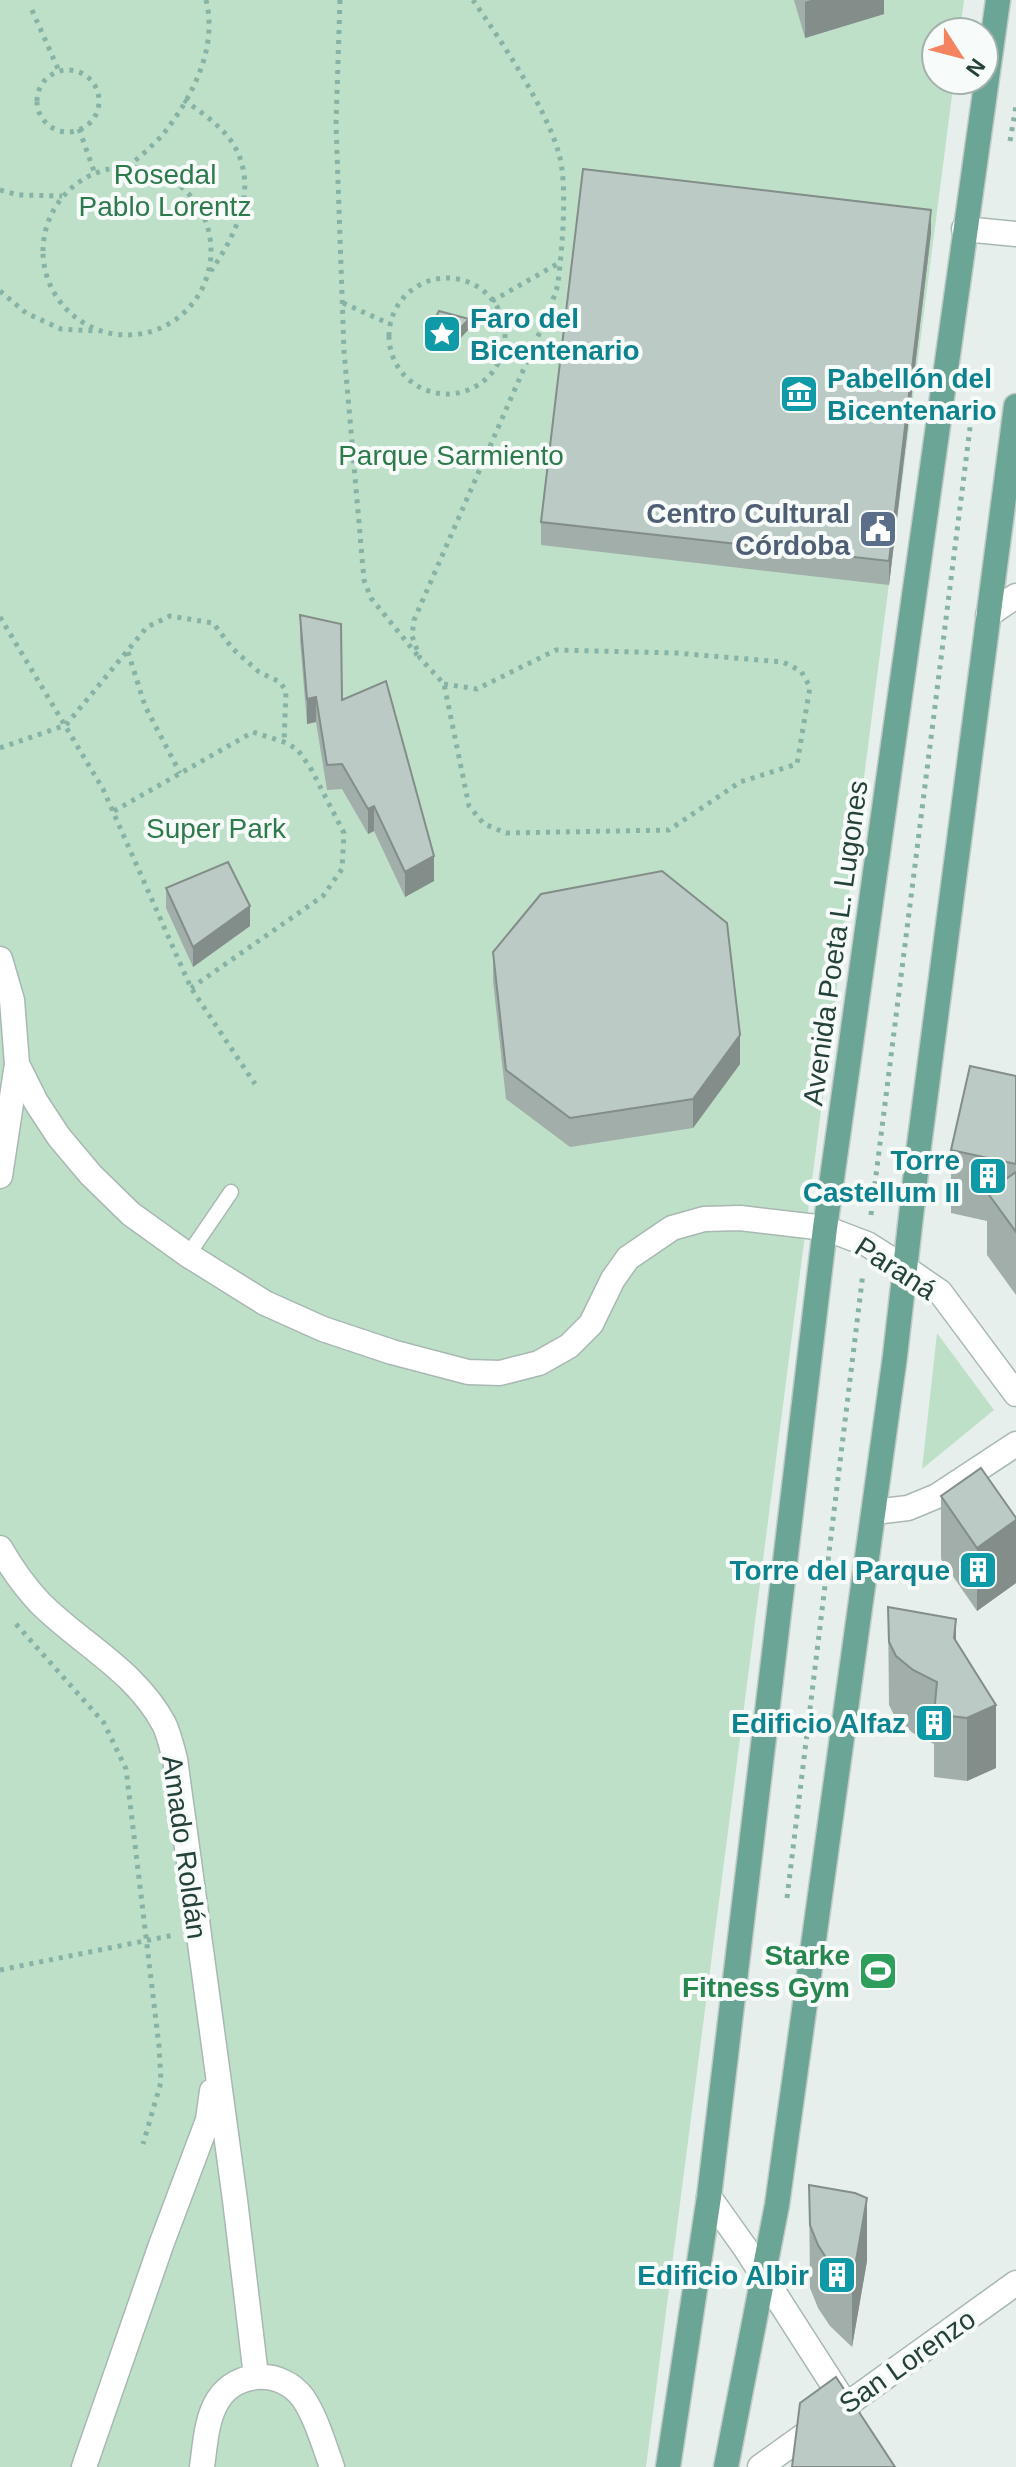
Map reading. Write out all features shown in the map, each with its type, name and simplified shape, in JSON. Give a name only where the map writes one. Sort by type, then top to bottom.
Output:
[{"type":"main road","name":"Avenida Poeta L. Lugones","points":[[668,2467],[709,2197],[825,1228],[998,0]]},
{"type":"main road","points":[[726,2467],[777,2205],[874,1512],[1016,406]]},
{"type":"street","points":[[964,229],[1016,234]]},
{"type":"street","points":[[988,615],[1016,596]]},
{"type":"street","points":[[0,959],[12,1000],[17,1064],[0,1176]]},
{"type":"street","name":"Paraná","points":[[17,1064],[36,1102],[59,1137],[91,1175],[131,1214],[188,1255],[265,1303],[323,1329],[392,1352],[468,1372],[500,1373],[539,1363],[569,1346],[591,1324],[613,1279],[628,1258],[672,1228],[704,1219],[740,1218],[825,1228],[867,1244],[905,1268],[940,1292],[1016,1394]]},
{"type":"street","points":[[874,1512],[908,1508],[937,1496],[1016,1444]]},
{"type":"street","name":"Amado Roldán","points":[[0,1548],[15,1575],[42,1605],[124,1672],[146,1697],[165,1726],[175,1759],[256,2376]]},
{"type":"street","name":"Amado Roldán","points":[[84,2467],[208,2120],[216,2069]]},
{"type":"street","points":[[709,2197],[862,2429]]},
{"type":"street","name":"San Lorenzo","points":[[760,2467],[1016,2283]]},
{"type":"street","points":[[202,2467],[211,2414],[218,2399],[231,2386],[256,2376],[283,2381],[298,2392],[308,2407],[332,2467]]},
{"type":"lane","points":[[188,1255],[231,1192]]},
{"type":"path","points":[[127,167],[164,133],[202,73],[211,19],[206,0]]},
{"type":"path","points":[[340,0],[336,124],[344,351],[364,580],[371,598],[444,684],[469,806],[484,824],[506,833],[669,830],[740,782],[797,764],[810,687],[801,671],[783,662],[676,653],[556,650],[477,689],[444,684]]},
{"type":"path","points":[[420,658],[412,636],[414,620],[546,318],[557,285],[559,263],[563,195],[560,156],[545,118],[498,35],[473,0]]},
{"type":"path","points":[[32,10],[59,71]]},
{"type":"path","points":[[59,71],[81,73],[96,87],[99,97],[94,117],[79,129],[59,130],[43,119],[38,110],[39,90],[59,71]]},
{"type":"path","points":[[0,291],[26,313],[61,329],[125,336],[152,332],[177,319],[196,300],[228,246],[242,214],[245,179],[232,143],[211,120],[184,100]]},
{"type":"path","points":[[1008,153],[1016,106]]},
{"type":"path","points":[[79,129],[95,174]]},
{"type":"path","points":[[99,331],[75,318],[56,298],[46,273],[43,246],[49,219],[63,196],[85,178],[112,167],[141,167],[167,176],[190,194],[205,218],[211,246],[209,274]]},
{"type":"path","points":[[0,190],[18,195],[63,196]]},
{"type":"path","points":[[492,301],[559,263]]},
{"type":"path","points":[[450,278],[470,283],[492,301],[505,329],[504,349],[496,367],[482,382],[464,392],[446,395],[428,392],[412,384],[399,371],[391,354],[388,337],[390,324],[399,302],[412,289],[430,280],[450,278]]},
{"type":"path","points":[[343,303],[390,324]]},
{"type":"path","points":[[787,1902],[975,389]]},
{"type":"path","points":[[0,748],[66,725],[147,627],[170,616],[213,623],[233,649],[259,672],[280,682],[286,691],[284,742]]},
{"type":"path","points":[[0,617],[103,789],[191,988],[255,1084]]},
{"type":"path","points":[[127,651],[145,706],[180,773]]},
{"type":"path","points":[[114,811],[253,732],[297,749],[310,767],[344,833],[342,869],[323,896],[191,988]]},
{"type":"path","points":[[10,1617],[104,1723],[126,1769],[161,2082],[143,2144]]},
{"type":"path","points":[[0,1970],[198,1930]]},
{"type":"green space","name":"Parque Sarmiento","points":[[0,0],[964,0],[962,16],[920,16],[920,96],[952,96],[646,2467],[0,2467]]},
{"type":"green space","points":[[937,1333],[994,1410],[922,1469]]},
{"type":"building","name":"Pabellón del Bicentenario","points":[[583,169],[931,210],[889,561],[541,522]]},
{"type":"building","points":[[439,311],[469,319],[452,337],[426,336]]},
{"type":"building","points":[[300,615],[341,624],[342,700],[386,681],[434,856],[405,872],[374,806],[368,809],[342,764],[327,765],[316,697],[307,699]]},
{"type":"building","points":[[228,862],[250,906],[193,947],[166,888]]},
{"type":"building","points":[[662,871],[727,923],[740,1035],[693,1099],[570,1118],[506,1070],[493,952],[541,894]]},
{"type":"building","points":[[970,1066],[1016,1076],[1016,1164],[951,1150]]},
{"type":"building","points":[[1016,1172],[1016,1232],[987,1192]]},
{"type":"building","points":[[981,1468],[1016,1520],[977,1548],[941,1496]]},
{"type":"building","points":[[888,1607],[956,1619],[954,1638],[996,1705],[967,1718],[934,1714],[937,1682],[913,1670],[896,1656],[889,1642]]},
{"type":"building","points":[[809,2185],[867,2198],[852,2284],[830,2264],[818,2245],[810,2225]]},
{"type":"building","points":[[836,2377],[895,2467],[792,2467],[800,2403]]},
{"type":"place","name":"Faro del Bicentenario","points":[[442,334]]},
{"type":"place","name":"Pabellón del Bicentenario","points":[[799,394]]},
{"type":"place","name":"Centro Cultural Córdoba","points":[[878,529]]},
{"type":"place","name":"Torre Castellum II","points":[[988,1176]]},
{"type":"place","name":"Torre del Parque","points":[[978,1570]]},
{"type":"place","name":"Edificio Alfaz","points":[[934,1723]]},
{"type":"place","name":"Starke Fitness Gym","points":[[878,1971]]},
{"type":"place","name":"Edificio Albir","points":[[837,2275]]},
{"type":"park label","name":"Rosedal Pablo Lorentz","points":[[165,190]]},
{"type":"park label","name":"Super Park","points":[[216,828]]}]
